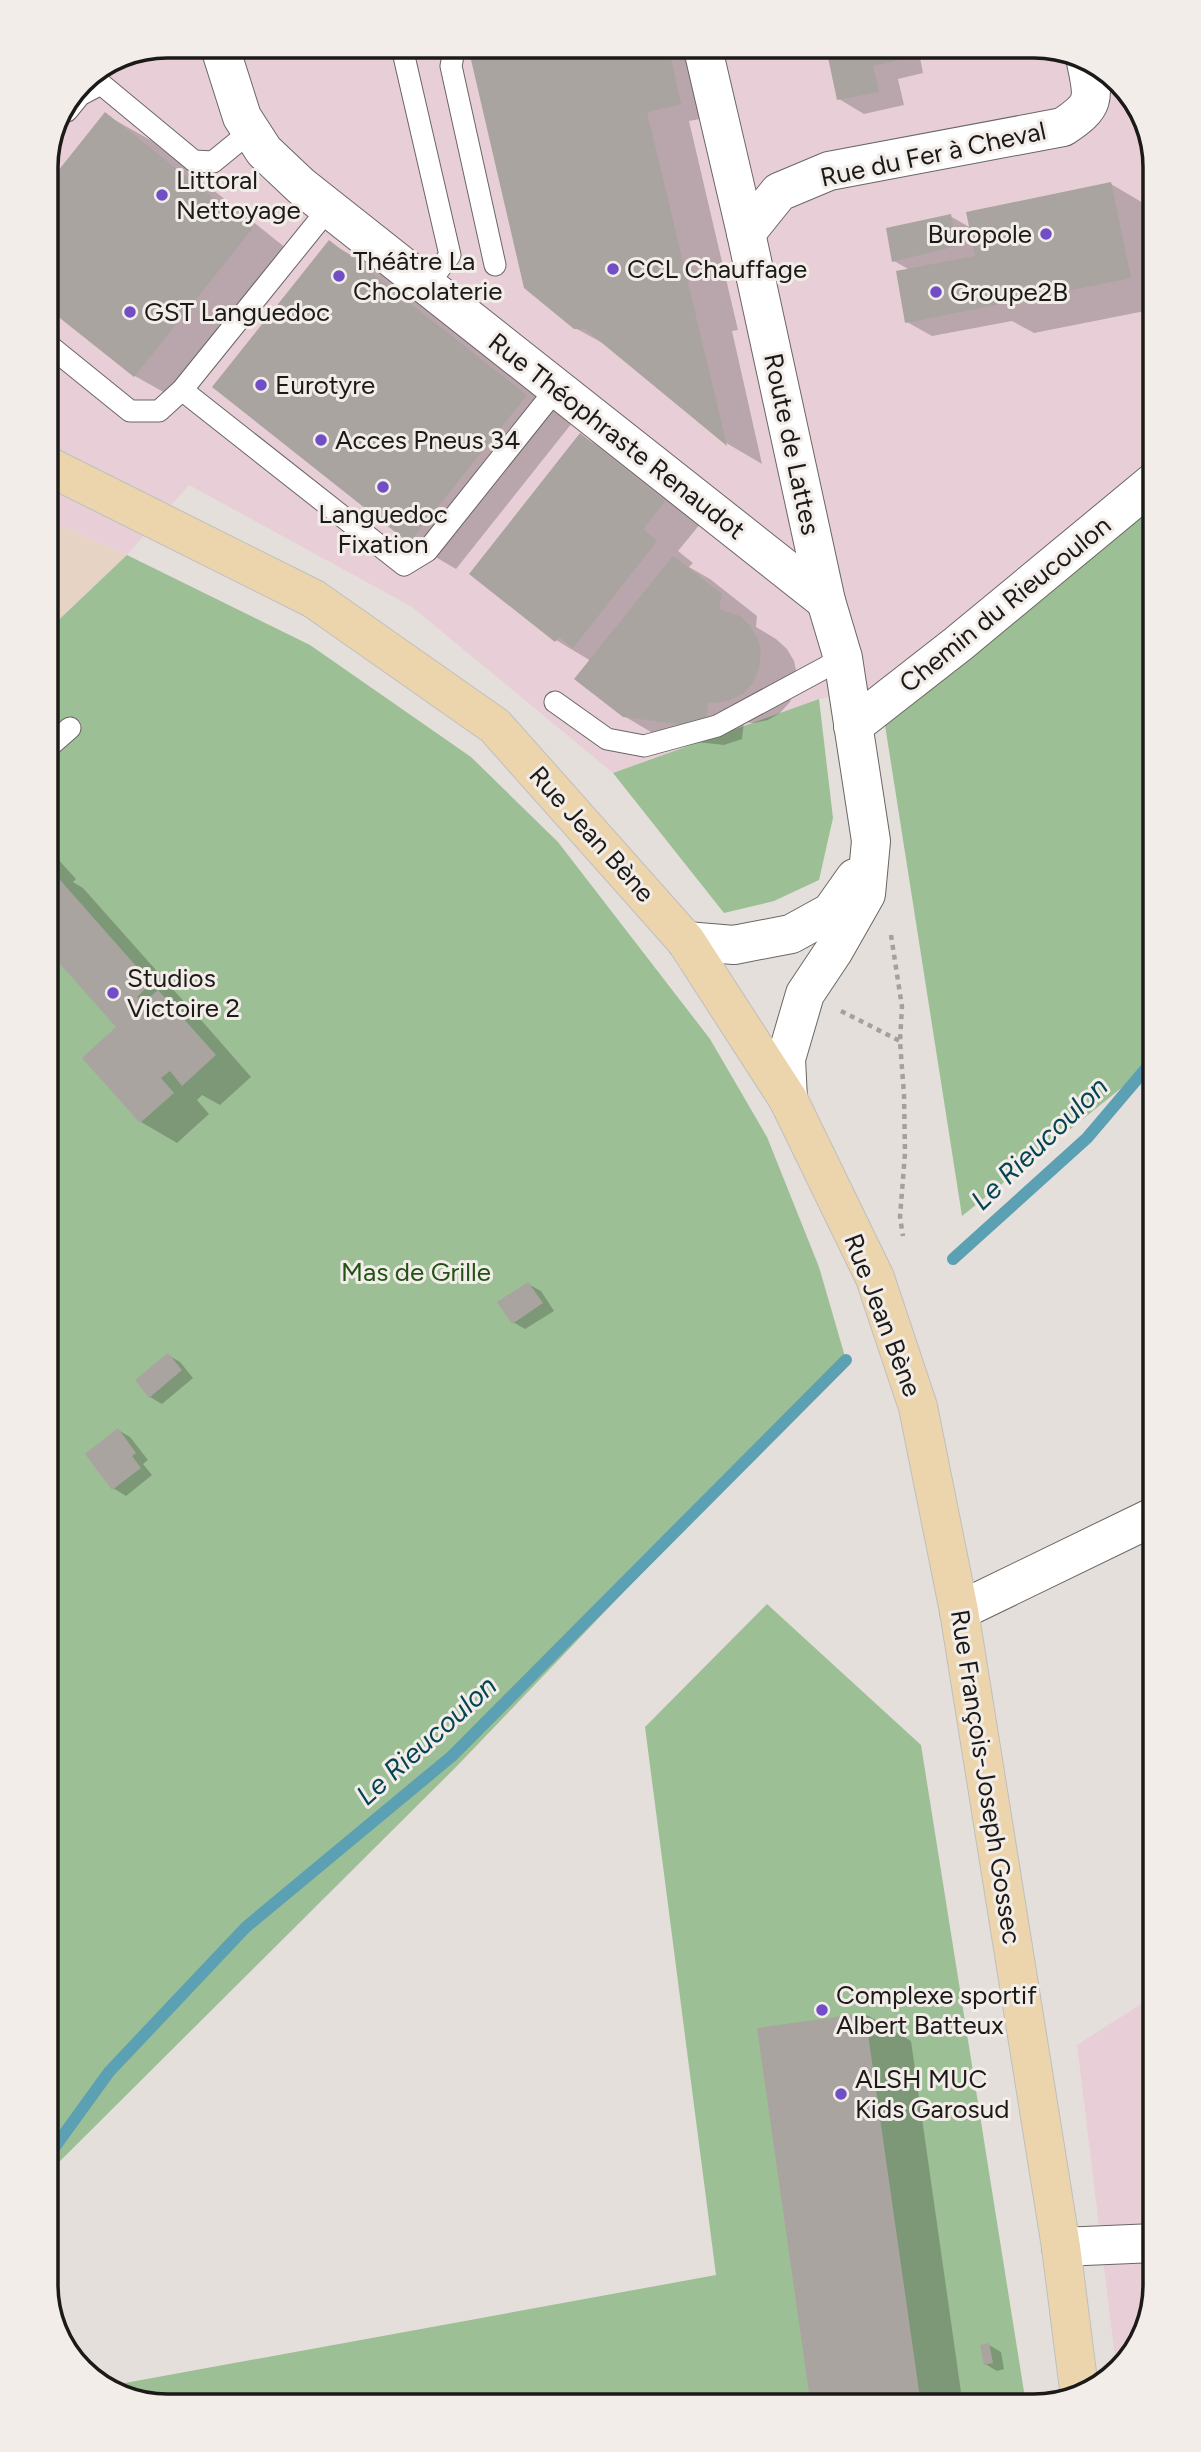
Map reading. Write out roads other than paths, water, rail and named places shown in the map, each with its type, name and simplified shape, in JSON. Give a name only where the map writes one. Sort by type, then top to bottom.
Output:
[{"type":"main road","name":"Rue Jean Bène","points":[[58,471],[314,599],[495,726],[686,941],[788,1099],[875,1278],[918,1408]]},
{"type":"main road","name":"Rue François-Joseph Gossec","points":[[918,1408],[959,1611],[1061,2247],[1078,2385]]},
{"type":"street","name":"Rue Théophraste Renaudot","points":[[223,58],[242,117],[264,151],[301,186],[826,601]]},
{"type":"street","name":"Route de Lattes","points":[[705,58],[826,601],[843,658],[871,841],[866,894],[806,994],[786,1059],[788,1099]]},
{"type":"street","name":"Rue du Fer à Cheval","points":[[746,233],[779,192],[829,171],[1063,127],[1085,112],[1092,90],[1088,72]]},
{"type":"street","name":"Chemin du Rieucoulon","points":[[853,726],[958,644],[1143,492]]},
{"type":"street","points":[[686,941],[734,945],[791,934],[831,912],[858,873],[871,841]]},
{"type":"street","points":[[959,1611],[1143,1522]]},
{"type":"street","points":[[1061,2247],[1143,2244]]},
{"type":"lane","points":[[404,58],[450,255],[427,285]]},
{"type":"lane","points":[[453,58],[451,66],[495,265]]},
{"type":"lane","points":[[90,90],[102,84],[194,161],[213,162],[251,131]]},
{"type":"lane","points":[[58,353],[130,411],[159,411],[182,390],[329,208]]},
{"type":"lane","points":[[182,390],[404,565],[427,551],[556,388]]},
{"type":"lane","points":[[555,702],[607,739],[643,746],[717,726],[843,658]]},
{"type":"lane","points":[[58,738],[70,728]]},
{"type":"waterway","name":"Le Rieucoulon","points":[[953,1259],[1087,1138],[1143,1072]]},
{"type":"waterway","name":"Le Rieucoulon","points":[[58,2142],[109,2072],[246,1927],[452,1756],[846,1360]]},
{"type":"place","name":"Littoral Nettoyage","points":[[162,195]]},
{"type":"place","name":"Buropole","points":[[1046,234]]},
{"type":"place","name":"CCL Chauffage","points":[[613,269]]},
{"type":"place","name":"Théâtre La Chocolaterie","points":[[339,276]]},
{"type":"place","name":"Groupe2B","points":[[936,292]]},
{"type":"place","name":"GST Languedoc","points":[[130,312]]},
{"type":"place","name":"Eurotyre","points":[[261,385]]},
{"type":"place","name":"Acces Pneus 34","points":[[321,440]]},
{"type":"place","name":"Languedoc Fixation","points":[[383,487]]},
{"type":"place","name":"Studios Victoire 2","points":[[113,993]]},
{"type":"place","name":"Complexe sportif Albert Batteux","points":[[822,2010]]},
{"type":"place","name":"ALSH MUC Kids Garosud","points":[[841,2094]]},
{"type":"park label","name":"Mas de Grille","points":[[416,1272]]}]
